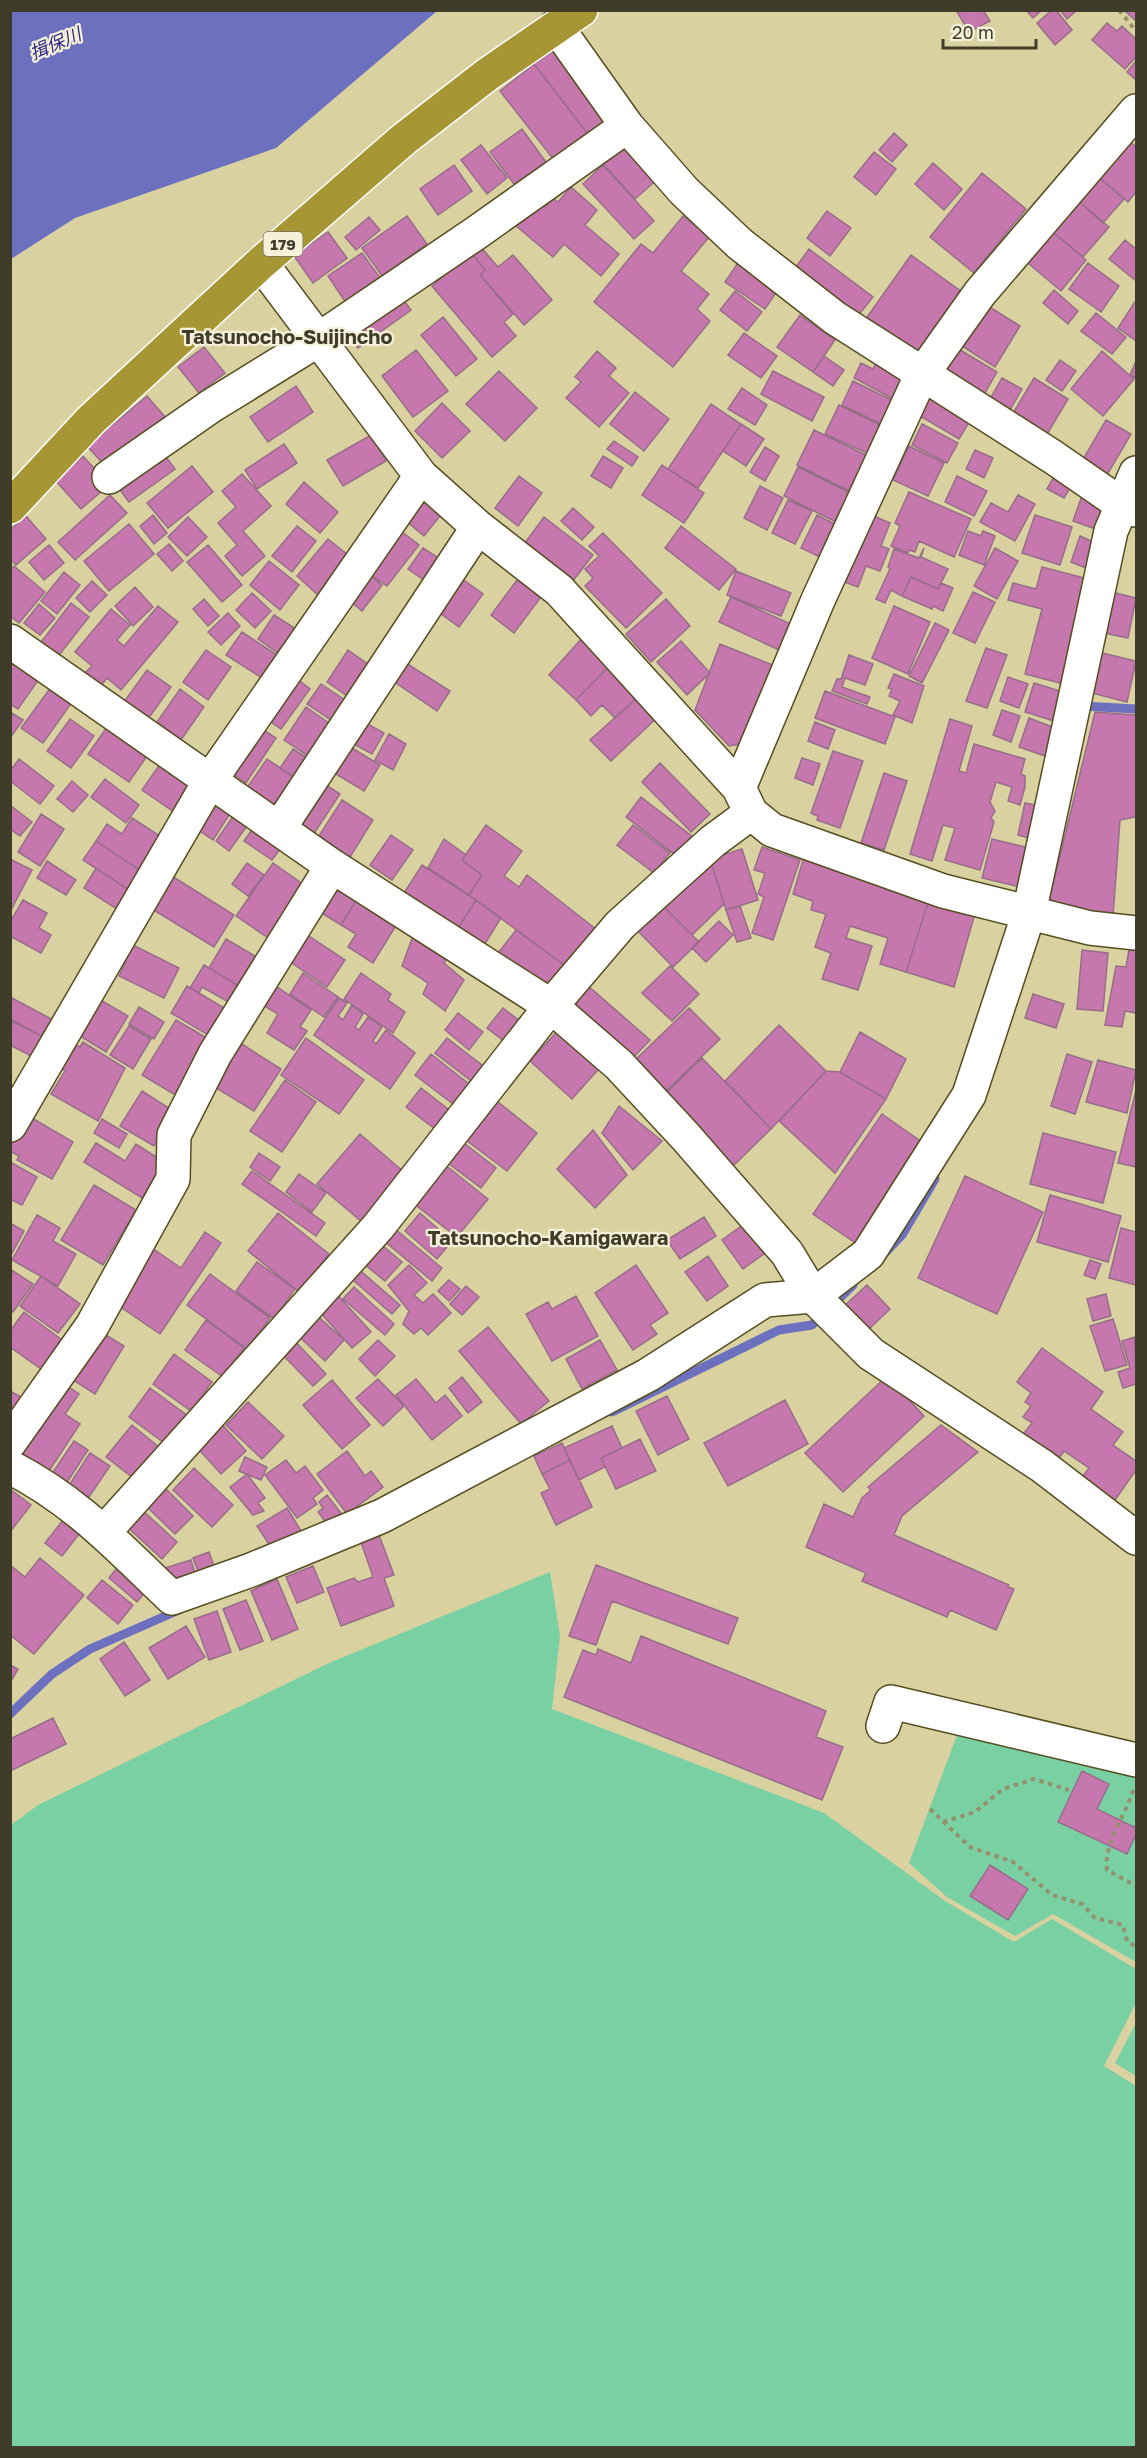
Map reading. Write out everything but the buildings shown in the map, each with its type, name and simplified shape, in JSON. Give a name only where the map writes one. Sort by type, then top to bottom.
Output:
[{"type":"highway","name":"179","points":[[10,507],[91,420],[261,263],[404,139],[569,18]]},
{"type":"street","points":[[569,18],[627,126],[684,191],[740,244],[835,318],[921,376],[977,408],[1129,507]]},
{"type":"street","points":[[105,1531],[378,1227],[551,1006],[620,925],[713,841],[745,800],[818,600],[921,376],[980,293],[1137,111]]},
{"type":"street","points":[[109,477],[211,406],[318,340],[627,126]]},
{"type":"street","points":[[261,263],[421,476],[478,527],[559,590],[772,830],[943,891],[1090,928],[1137,933]]},
{"type":"street","points":[[10,1467],[46,1486],[105,1531],[172,1598],[251,1570],[382,1516],[648,1375],[765,1300],[813,1296],[868,1254],[969,1095],[1038,916],[1111,531],[1129,507],[1137,473]]},
{"type":"street","points":[[10,1125],[211,779],[421,476]]},
{"type":"street","points":[[280,827],[478,527]]},
{"type":"street","points":[[10,641],[333,866],[551,1006],[619,1065],[685,1136],[787,1253],[813,1296],[871,1354],[1042,1466],[1137,1538]]},
{"type":"street","points":[[10,1442],[92,1326],[173,1179],[174,1135],[215,1054],[333,866]]},
{"type":"street","points":[[883,1726],[891,1702],[1137,1760]]},
{"type":"path","points":[[1119,10],[1137,31]]},
{"type":"path","points":[[943,1822],[975,1812],[1003,1789],[1034,1779],[1069,1790]]},
{"type":"path","points":[[1137,1780],[1105,1857],[1107,1870],[1137,1886]]},
{"type":"path","points":[[1130,1801],[1137,1803]]},
{"type":"path","points":[[930,1809],[970,1847],[1013,1862],[1052,1895],[1082,1904],[1095,1918],[1123,1925],[1127,1941],[1137,1947]]},
{"type":"green space","points":[[550,1572],[560,1636],[552,1709],[824,1813],[945,1901],[1014,1942],[1052,1919],[1136,1969],[1136,2003],[1104,2066],[1136,2086],[1136,2447],[11,2447],[11,1825],[38,1805],[329,1663]]},
{"type":"green space","points":[[962,1722],[1136,1774],[1136,1962],[1053,1914],[1015,1936],[947,1897],[909,1863]]},
{"type":"green space","points":[[1136,2023],[1136,2076],[1115,2063]]},
{"type":"water","name":"揖保川","points":[[11,10],[437,11],[276,148],[75,218],[11,259]]},
{"type":"waterway","points":[[1082,706],[1136,709]]},
{"type":"waterway","points":[[886,1252],[902,1235],[935,1179]]},
{"type":"waterway","points":[[612,1412],[779,1330],[812,1325],[853,1285]]},
{"type":"waterway","points":[[10,1714],[52,1674],[90,1649],[179,1610]]},
{"type":"district","name":"Tatsunocho-Suijincho","points":[[287,336]]},
{"type":"district","name":"Tatsunocho-Kamigawara","points":[[548,1237]]}]
